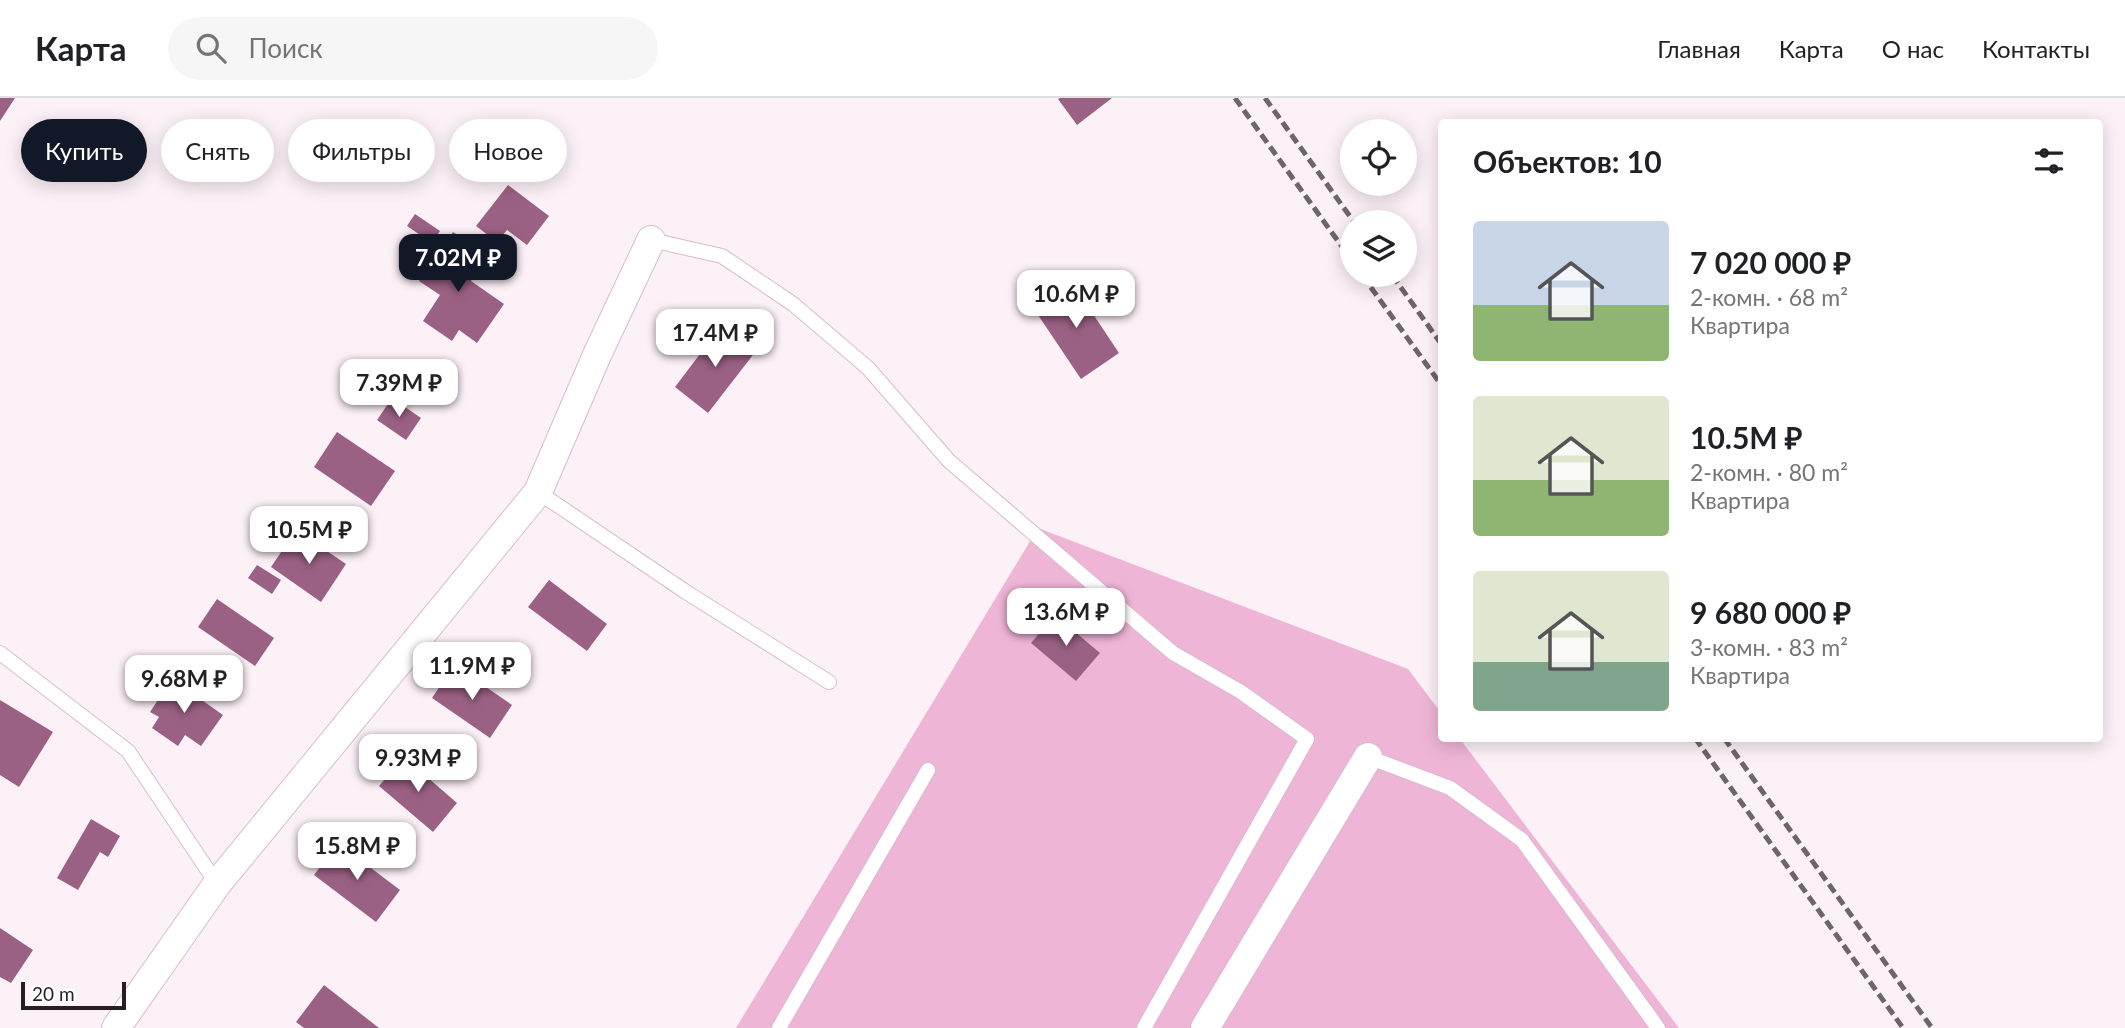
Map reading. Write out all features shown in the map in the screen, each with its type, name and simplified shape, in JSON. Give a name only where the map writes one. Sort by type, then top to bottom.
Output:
[{"type":"street","points":[[116,1028],[217,884],[538,492],[597,355],[651,240]]},
{"type":"street","points":[[1205,1028],[1368,757]]},
{"type":"lane","points":[[651,240],[722,256],[793,304],[868,369],[950,461],[1174,653],[1241,692],[1307,739],[1144,1028]]},
{"type":"lane","points":[[538,492],[687,592],[829,682]]},
{"type":"lane","points":[[0,653],[128,751],[217,884]]},
{"type":"lane","points":[[1368,757],[1450,788],[1522,840],[1658,1028]]},
{"type":"lane","points":[[779,1028],[928,770]]},
{"type":"shaded area","points":[[1038,528],[1408,669],[1438,709],[1438,742],[1462,742],[1679,1028],[736,1028]]},
{"type":"building","points":[[0,98],[15,98],[0,121]]},
{"type":"building","points":[[1112,98],[1077,125],[1058,99]]},
{"type":"building","points":[[508,185],[549,216],[527,245],[507,230],[497,242],[476,226]]},
{"type":"building","points":[[415,214],[440,231],[432,243],[407,226]]},
{"type":"building","points":[[453,232],[474,246],[464,260],[479,269],[471,281],[504,304],[477,343],[459,330],[452,341],[423,321],[440,295],[419,281]]},
{"type":"building","points":[[1071,281],[1119,353],[1081,379],[1032,306]]},
{"type":"building","points":[[722,325],[756,351],[708,413],[675,387]]},
{"type":"building","points":[[392,398],[421,418],[406,440],[377,420]]},
{"type":"building","points":[[337,432],[395,471],[371,506],[314,467]]},
{"type":"building","points":[[296,530],[346,564],[321,602],[271,567]]},
{"type":"building","points":[[257,565],[281,580],[272,594],[248,578]]},
{"type":"building","points":[[549,580],[607,624],[587,651],[528,607]]},
{"type":"building","points":[[217,599],[274,638],[255,666],[198,627]]},
{"type":"building","points":[[1055,615],[1100,653],[1076,681],[1031,643]]},
{"type":"building","points":[[454,665],[512,705],[490,738],[432,698]]},
{"type":"building","points":[[172,679],[223,715],[201,746],[185,735],[178,746],[152,728],[159,717],[150,712]]},
{"type":"building","points":[[0,700],[53,732],[19,787],[0,775]]},
{"type":"building","points":[[404,757],[457,803],[433,832],[379,786]]},
{"type":"building","points":[[91,819],[120,836],[108,857],[100,852],[78,890],[57,878]]},
{"type":"building","points":[[338,843],[400,890],[376,922],[314,875]]},
{"type":"building","points":[[0,928],[33,950],[11,983],[0,977]]},
{"type":"building","points":[[324,985],[379,1028],[304,1028],[296,1022]]},
{"type":"railway","points":[[1235,98],[1340,244]]},
{"type":"railway","points":[[1265,98],[1345,210]]},
{"type":"railway","points":[[1371,287],[1438,380]]},
{"type":"railway","points":[[1401,287],[1438,339]]},
{"type":"railway","points":[[1698,742],[1903,1028]]},
{"type":"railway","points":[[1727,742],[1932,1028]]}]
